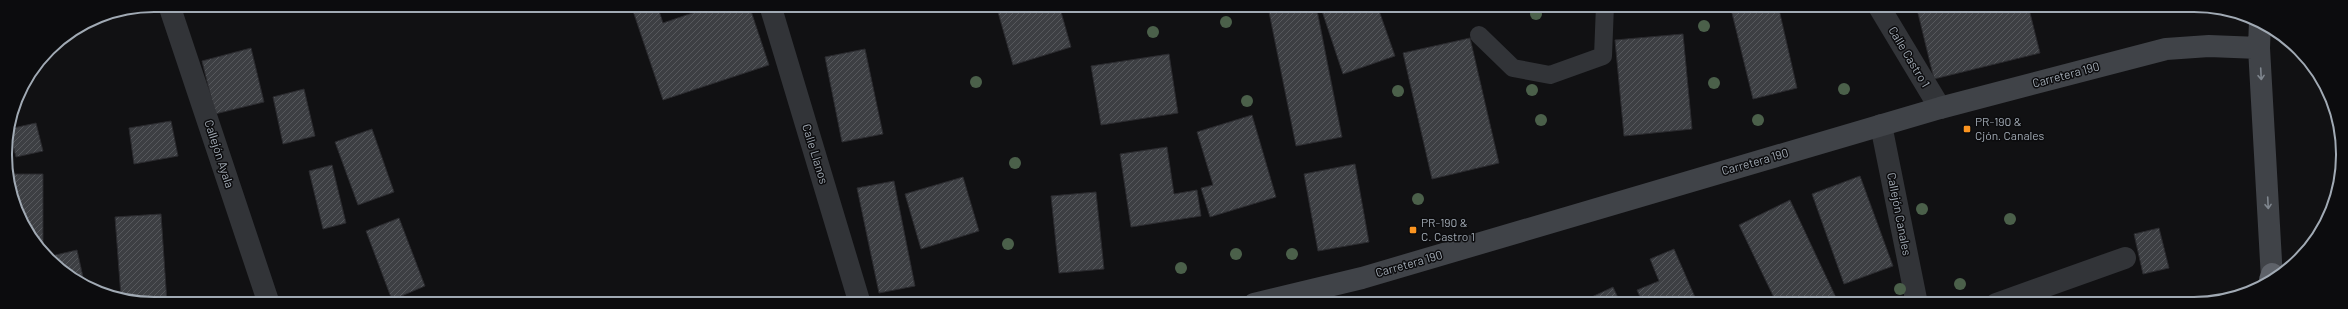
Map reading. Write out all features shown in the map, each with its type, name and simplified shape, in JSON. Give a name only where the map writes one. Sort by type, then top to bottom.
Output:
[{"type":"street","name":"Callejón Ayala","points":[[171,12],[267,297]]},
{"type":"street","name":"Calle Llanos","points":[[772,12],[858,297]]},
{"type":"street","name":"Calle Castro 1","points":[[1882,12],[1940,108]]},
{"type":"street","points":[[2260,28],[2271,274]]},
{"type":"street","name":"Carretera 190","points":[[1283,297],[1362,278],[1940,108],[2166,49],[2209,46],[2260,48]]},
{"type":"street","name":"Callejón Canales","points":[[1881,125],[1916,297]]},
{"type":"street","points":[[2016,297],[2125,258]]},
{"type":"lane","points":[[1479,35],[1513,68],[1550,74],[1603,56],[1604,12]]},
{"type":"building","points":[[633,12],[659,12],[663,23],[695,12],[751,12],[769,65],[663,100]]},
{"type":"building","points":[[998,12],[1061,12],[1071,47],[1013,65]]},
{"type":"building","points":[[1269,12],[1317,12],[1342,137],[1296,146]]},
{"type":"building","points":[[1322,12],[1379,12],[1395,56],[1343,74]]},
{"type":"building","points":[[1732,12],[1780,12],[1797,88],[1753,99]]},
{"type":"building","points":[[1918,12],[2030,12],[2040,53],[1934,79]]},
{"type":"building","points":[[1683,34],[1692,129],[1624,136],[1615,40]]},
{"type":"building","points":[[1470,38],[1499,163],[1432,179],[1403,53]]},
{"type":"building","points":[[251,48],[264,102],[215,114],[202,61]]},
{"type":"building","points":[[865,49],[883,134],[842,142],[825,57]]},
{"type":"building","points":[[1169,54],[1178,113],[1101,125],[1091,66]]},
{"type":"building","points":[[304,89],[315,136],[283,144],[273,97]]},
{"type":"building","points":[[1252,115],[1276,197],[1210,217],[1201,188],[1213,185],[1197,132]]},
{"type":"building","points":[[171,121],[178,156],[134,164],[129,128]]},
{"type":"building","points":[[36,123],[43,151],[16,157],[12,142],[15,128]]},
{"type":"building","points":[[372,129],[394,192],[358,205],[335,142]]},
{"type":"building","points":[[1167,147],[1174,194],[1197,190],[1201,216],[1131,227],[1120,154]]},
{"type":"building","points":[[1355,164],[1369,242],[1318,251],[1304,174]]},
{"type":"building","points":[[332,165],[346,223],[323,229],[309,171]]},
{"type":"building","points":[[14,174],[43,174],[43,243],[31,226],[23,209]]},
{"type":"building","points":[[1860,176],[1893,266],[1844,284],[1812,194]]},
{"type":"building","points":[[963,177],[979,231],[921,249],[905,194]]},
{"type":"building","points":[[894,181],[915,286],[879,293],[857,188]]},
{"type":"building","points":[[1096,192],[1104,269],[1059,273],[1051,196]]},
{"type":"building","points":[[1790,200],[1836,297],[1774,297],[1739,225]]},
{"type":"building","points":[[161,214],[167,297],[145,297],[121,293],[115,217]]},
{"type":"building","points":[[399,218],[425,286],[399,297],[391,297],[366,231]]},
{"type":"building","points":[[2159,228],[2169,268],[2143,274],[2134,234]]},
{"type":"building","points":[[1674,249],[1695,297],[1640,297],[1637,290],[1659,281],[1650,259]]},
{"type":"building","points":[[77,250],[83,278],[68,268],[54,255]]},
{"type":"building","points":[[1613,287],[1618,297],[1592,297]]},
{"type":"place","name":"PR-190 & Cjón. Canales","points":[[1967,129]]},
{"type":"place","name":"PR-190 & C. Castro 1","points":[[1413,230]]}]
